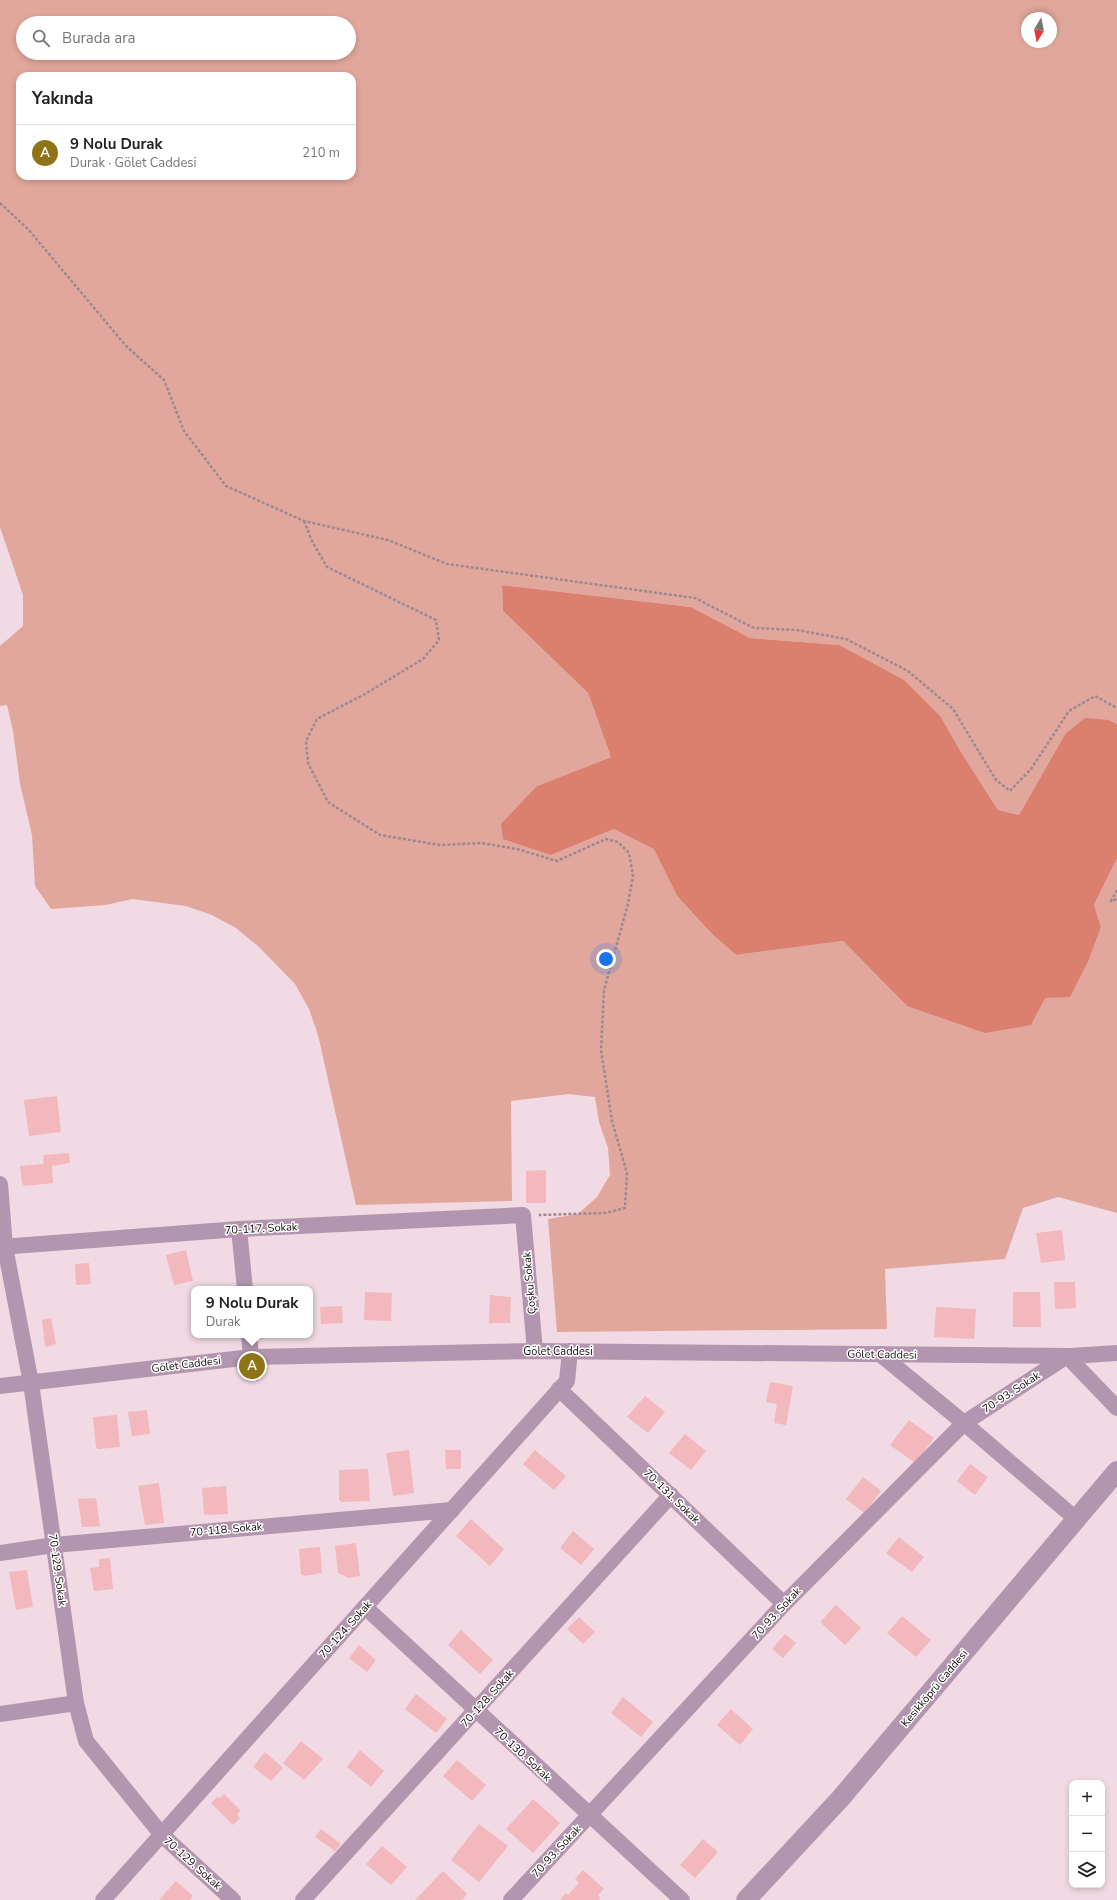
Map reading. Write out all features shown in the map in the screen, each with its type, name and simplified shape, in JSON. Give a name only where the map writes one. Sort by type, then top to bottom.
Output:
[{"type":"street","name":"70-129. Sokak","points":[[0,1184],[2,1247],[31,1383],[76,1703],[86,1741],[162,1835],[233,1900]]},
{"type":"street","name":"70-117. Sokak","points":[[2,1247],[239,1229],[523,1215]]},
{"type":"street","name":"Çoşku Sokak","points":[[523,1215],[535,1351]]},
{"type":"street","points":[[239,1229],[245,1286]]},
{"type":"street","points":[[249,1338],[251,1357]]},
{"type":"street","name":"Gölet Caddesi","points":[[0,1386],[251,1357],[535,1351],[1067,1356],[1117,1353]]},
{"type":"street","name":"70-124. Sokak","points":[[103,1900],[567,1381],[570,1351]]},
{"type":"street","points":[[880,1354],[964,1423],[1076,1519]]},
{"type":"street","points":[[1067,1356],[1117,1408]]},
{"type":"street","name":"70-93. Sokak","points":[[511,1900],[784,1604],[964,1423],[1067,1356]]},
{"type":"street","name":"70-131. Sokak","points":[[559,1389],[784,1604]]},
{"type":"street","name":"Kesikköprü Caddesi","points":[[746,1900],[840,1799],[1117,1471]]},
{"type":"street","name":"70-128. Sokak","points":[[303,1900],[671,1495]]},
{"type":"street","name":"70-118. Sokak","points":[[0,1552],[54,1544],[452,1510]]},
{"type":"street","name":"70-130. Sokak","points":[[365,1607],[589,1816],[682,1900]]},
{"type":"street","points":[[0,1714],[76,1703]]},
{"type":"path","points":[[0,203],[28,229],[126,346],[164,380],[184,431],[226,486],[304,521],[388,540],[447,564],[695,598],[754,628],[797,630],[846,639],[908,671],[953,709],[996,780],[1010,791],[1031,769],[1069,711],[1095,696],[1117,708]]},
{"type":"path","points":[[304,521],[312,541],[327,567],[436,620],[439,640],[423,659],[365,694],[317,719],[306,741],[308,763],[328,802],[380,835],[395,838],[440,845],[481,843],[517,849],[557,861],[606,839],[618,842],[629,854],[633,876],[628,904],[604,990],[601,1050],[612,1121],[627,1173],[625,1208],[605,1213],[523,1215]]},
{"type":"path","points":[[1117,890],[1111,901],[1117,900]]},
{"type":"shaded area","points":[[0,0],[1117,0],[1117,724],[1109,720],[1065,734],[1019,815],[998,810],[961,752],[941,717],[839,645],[750,638],[691,607],[502,585],[503,611],[588,693],[611,757],[537,786],[551,855],[614,829],[654,848],[677,896],[712,934],[736,955],[843,941],[907,1006],[1070,996],[1089,960],[1101,927],[1094,905],[1117,858],[1117,1213],[1058,1197],[1023,1208],[1005,1259],[885,1269],[887,1329],[557,1332],[548,1219],[578,1214],[597,1197],[610,1175],[608,1148],[599,1122],[595,1097],[569,1094],[511,1101],[512,1201],[356,1205],[318,1035],[309,1009],[295,984],[259,947],[236,928],[212,915],[186,906],[132,899],[106,905],[51,909],[35,886],[32,835],[20,784],[13,731],[7,705],[0,706],[0,646],[23,626],[23,595],[0,527]]},
{"type":"shaded area","points":[[502,585],[691,607],[750,638],[839,645],[904,680],[941,717],[961,752],[998,810],[1019,815],[1065,734],[1085,718],[1109,720],[1117,724],[1117,858],[1094,905],[1101,927],[1089,960],[1070,997],[1045,998],[1031,1025],[985,1033],[907,1006],[843,941],[736,955],[712,934],[677,896],[654,849],[614,829],[551,855],[503,839],[501,824],[537,786],[611,757],[588,693],[503,611]]},
{"type":"building","points":[[57,1096],[61,1132],[29,1136],[24,1100]]},
{"type":"building","points":[[69,1153],[70,1163],[52,1166],[53,1183],[25,1186],[22,1184],[20,1166],[43,1164],[44,1155]]},
{"type":"building","points":[[546,1170],[546,1203],[526,1203],[526,1171]]},
{"type":"building","points":[[1062,1230],[1065,1260],[1041,1263],[1036,1233]]},
{"type":"building","points":[[186,1250],[193,1281],[174,1285],[166,1255]]},
{"type":"building","points":[[89,1263],[91,1284],[76,1285],[75,1264]]},
{"type":"building","points":[[1054,1282],[1075,1282],[1076,1308],[1055,1308]]},
{"type":"building","points":[[365,1292],[392,1293],[391,1321],[364,1320]]},
{"type":"building","points":[[1013,1292],[1040,1292],[1041,1327],[1013,1327]]},
{"type":"building","points":[[490,1295],[511,1297],[510,1323],[489,1323]]},
{"type":"building","points":[[342,1306],[343,1323],[321,1324],[320,1307]]},
{"type":"building","points":[[936,1307],[976,1309],[974,1339],[934,1337]]},
{"type":"building","points":[[51,1318],[56,1344],[47,1347],[45,1346],[42,1320]]},
{"type":"building","points":[[770,1382],[793,1386],[786,1425],[774,1423],[777,1404],[766,1402]]},
{"type":"building","points":[[645,1396],[665,1412],[648,1433],[627,1417]]},
{"type":"building","points":[[147,1410],[150,1434],[132,1436],[128,1412]]},
{"type":"building","points":[[117,1415],[120,1447],[96,1448],[93,1417]]},
{"type":"building","points":[[909,1420],[934,1438],[915,1463],[890,1445]]},
{"type":"building","points":[[685,1434],[706,1451],[691,1470],[669,1453]]},
{"type":"building","points":[[409,1450],[414,1493],[393,1496],[386,1453]]},
{"type":"building","points":[[445,1450],[461,1450],[461,1469],[446,1469]]},
{"type":"building","points":[[535,1450],[566,1476],[554,1490],[523,1464]]},
{"type":"building","points":[[970,1464],[988,1477],[975,1495],[957,1481]]},
{"type":"building","points":[[368,1469],[370,1501],[342,1502],[339,1500],[339,1470]]},
{"type":"building","points":[[863,1477],[881,1491],[864,1513],[846,1499]]},
{"type":"building","points":[[159,1483],[164,1523],[145,1525],[138,1486]]},
{"type":"building","points":[[226,1486],[228,1514],[204,1514],[202,1488]]},
{"type":"building","points":[[96,1498],[100,1526],[82,1527],[78,1499]]},
{"type":"building","points":[[471,1519],[504,1549],[490,1566],[456,1536]]},
{"type":"building","points":[[573,1531],[594,1549],[581,1565],[560,1548]]},
{"type":"building","points":[[899,1537],[924,1557],[912,1572],[886,1553]]},
{"type":"building","points":[[356,1543],[360,1576],[349,1578],[338,1573],[335,1546]]},
{"type":"building","points":[[320,1547],[322,1573],[304,1576],[301,1574],[299,1549]]},
{"type":"building","points":[[110,1558],[113,1589],[94,1591],[90,1568],[99,1567],[99,1559]]},
{"type":"building","points":[[27,1570],[33,1607],[16,1610],[9,1572]]},
{"type":"building","points":[[836,1605],[861,1628],[845,1645],[820,1622]]},
{"type":"building","points":[[902,1616],[931,1640],[916,1657],[887,1633]]},
{"type":"building","points":[[579,1617],[595,1632],[583,1644],[567,1629]]},
{"type":"building","points":[[461,1630],[493,1660],[480,1674],[448,1645]]},
{"type":"building","points":[[785,1634],[796,1643],[783,1658],[772,1649]]},
{"type":"building","points":[[359,1645],[376,1660],[367,1672],[349,1658]]},
{"type":"building","points":[[416,1694],[447,1719],[436,1733],[405,1709]]},
{"type":"building","points":[[623,1697],[653,1722],[641,1737],[611,1713]]},
{"type":"building","points":[[731,1709],[753,1729],[740,1745],[717,1725]]},
{"type":"building","points":[[301,1741],[323,1759],[304,1780],[283,1763]]},
{"type":"building","points":[[360,1750],[384,1771],[371,1787],[347,1767]]},
{"type":"building","points":[[265,1752],[283,1768],[271,1781],[253,1767]]},
{"type":"building","points":[[457,1760],[486,1785],[472,1801],[443,1776]]},
{"type":"building","points":[[224,1794],[240,1810],[237,1815],[240,1818],[233,1825],[211,1803],[217,1797],[220,1798]]},
{"type":"building","points":[[533,1799],[560,1823],[533,1853],[506,1829]]},
{"type":"building","points":[[479,1824],[508,1846],[479,1882],[451,1860]]},
{"type":"building","points":[[321,1829],[341,1844],[335,1851],[315,1837]]},
{"type":"building","points":[[703,1839],[718,1852],[695,1878],[680,1865]]},
{"type":"building","points":[[382,1846],[407,1867],[391,1885],[366,1864]]},
{"type":"building","points":[[583,1870],[604,1889],[598,1895],[601,1898],[599,1900],[560,1900],[566,1893],[568,1895],[579,1883],[575,1879]]},
{"type":"building","points":[[443,1871],[467,1894],[462,1900],[415,1900]]},
{"type":"building","points":[[176,1881],[193,1896],[190,1900],[159,1900]]},
{"type":"place","name":"9 Nolu Durak","points":[[252,1366]]}]
